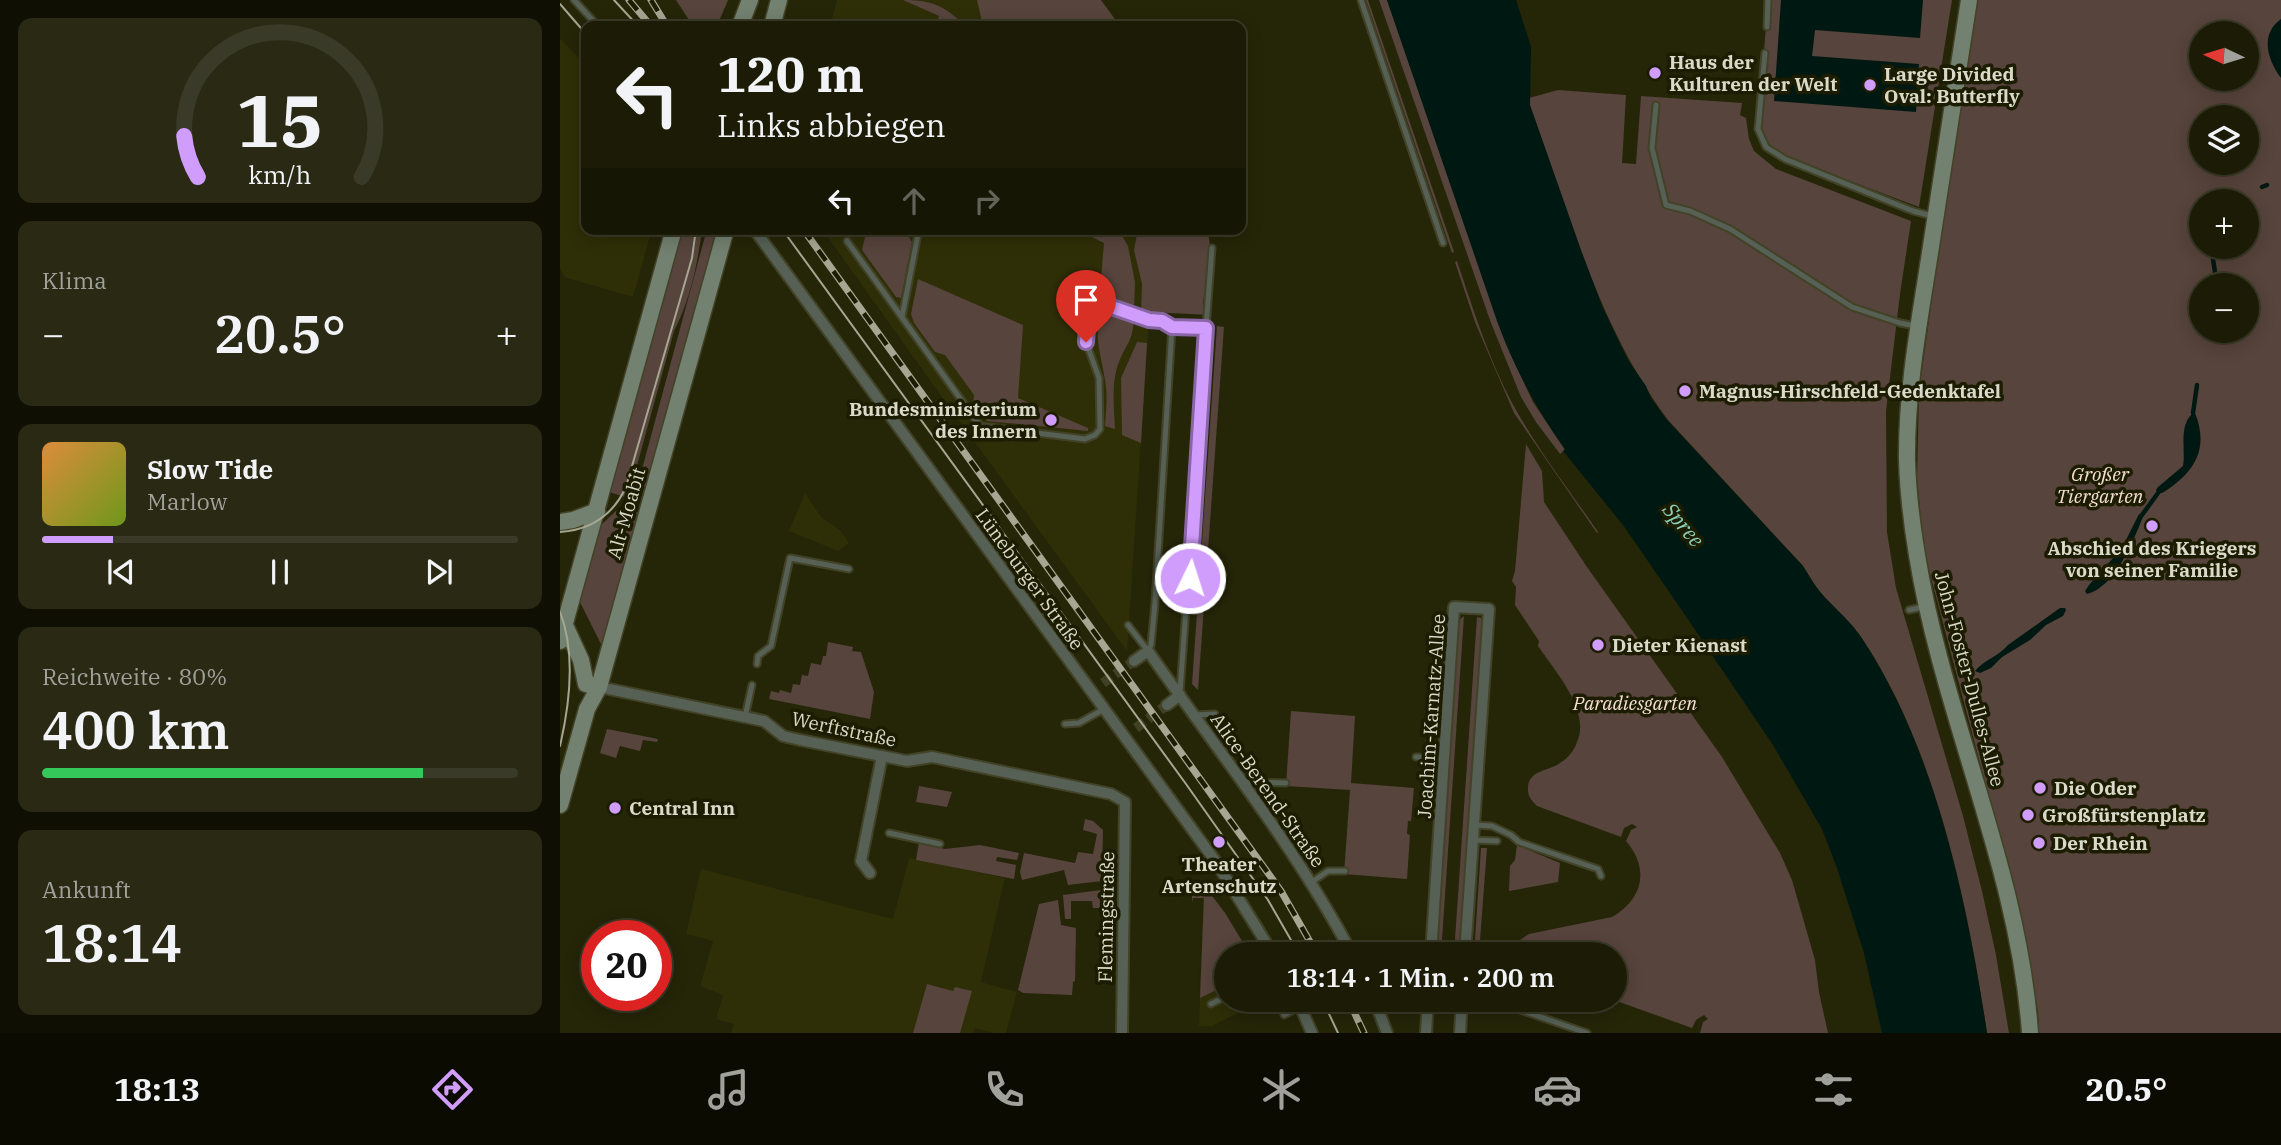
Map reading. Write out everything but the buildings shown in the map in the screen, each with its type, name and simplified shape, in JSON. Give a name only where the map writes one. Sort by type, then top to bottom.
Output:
[{"type":"street","points":[[742,21],[750,0]]},
{"type":"street","points":[[773,21],[779,0]]},
{"type":"street","name":"John-Foster-Dulles-Allee","points":[[1969,0],[1919,326],[1907,460],[1916,552],[1926,607],[2003,878],[2028,1006],[2030,1033]]},
{"type":"street","name":"Alt-Moabit","points":[[560,641],[562,620],[597,511],[672,235]]},
{"type":"street","name":"Alt-Moabit","points":[[560,805],[592,686],[724,235]]},
{"type":"street","name":"Lüneburger Straße","points":[[758,235],[1095,688],[1104,709],[1130,733],[1266,942]]},
{"type":"street","points":[[560,522],[597,511]]},
{"type":"street","name":"Joachim-Karnatz-Allee","points":[[1432,942],[1454,607],[1489,609],[1466,942]]},
{"type":"street","points":[[562,620],[592,686]]},
{"type":"street","points":[[1134,661],[1148,651]]},
{"type":"street","name":"Alice-Berend-Straße","points":[[1148,651],[1244,782],[1312,882],[1345,942]]},
{"type":"street","name":"Werftstraße","points":[[592,686],[764,721],[783,736],[907,761],[932,757],[1111,794],[1125,802]]},
{"type":"street","points":[[1167,705],[1180,695]]},
{"type":"street","points":[[870,873],[862,861],[882,756]]},
{"type":"street","name":"Flemingstraße","points":[[1122,1033],[1125,802]]},
{"type":"street","points":[[1303,1012],[1312,1033]]},
{"type":"street","points":[[1379,1012],[1387,1033]]},
{"type":"street","points":[[1426,1033],[1427,1012]]},
{"type":"street","points":[[1460,1033],[1462,1012]]},
{"type":"lane","points":[[574,0],[593,21]]},
{"type":"lane","points":[[1362,0],[1443,243]]},
{"type":"lane","points":[[1767,27],[1768,0]]},
{"type":"lane","points":[[1765,53],[1758,129],[1766,147],[1798,164],[1913,211],[1936,217]]},
{"type":"lane","points":[[1656,105],[1652,148],[1666,205],[1690,211],[1730,229],[1852,307],[1900,323],[1919,326]]},
{"type":"lane","points":[[902,317],[918,235]]},
{"type":"lane","points":[[847,242],[980,426],[1085,439],[1095,435],[1100,429],[1099,378],[1086,342],[1089,299],[1149,320],[1162,321],[1172,327],[1206,328]]},
{"type":"lane","points":[[1180,695],[1212,248]]},
{"type":"lane","points":[[1128,625],[1148,651],[1151,645],[1155,603],[1172,327]]},
{"type":"lane","points":[[757,664],[758,656],[771,646],[790,558],[849,569]]},
{"type":"lane","points":[[1909,610],[1926,607]]},
{"type":"lane","points":[[745,717],[752,685]]},
{"type":"lane","points":[[1065,723],[1079,723],[1104,709]]},
{"type":"lane","points":[[1194,715],[1215,714]]},
{"type":"lane","points":[[1416,757],[1444,759]]},
{"type":"lane","points":[[1244,782],[1286,783]]},
{"type":"lane","points":[[1474,825],[1499,829],[1519,842],[1598,869],[1601,876]]},
{"type":"lane","points":[[889,833],[940,844]]},
{"type":"lane","points":[[1473,840],[1497,841]]},
{"type":"lane","points":[[1312,882],[1328,871],[1345,871]]},
{"type":"lane","points":[[1284,1015],[1288,1012]]},
{"type":"lane","points":[[1526,1012],[1587,1033]]},
{"type":"shaded area","points":[[837,0],[1001,0],[1020,21],[831,21]]},
{"type":"shaded area","points":[[560,39],[581,60],[581,235],[650,235],[633,297],[564,277],[560,268]]},
{"type":"shaded area","name":"Bundesministerium des Innern","points":[[826,235],[1155,235],[1127,651]]},
{"type":"shaded area","points":[[805,493],[821,517],[841,531],[849,543],[838,551],[789,531]]},
{"type":"shaded area","points":[[909,858],[1005,878],[981,982],[1017,992],[1006,1033],[975,1028],[973,1033],[731,1033],[734,1024],[716,1019],[723,995],[700,986],[713,941],[686,934],[701,869],[893,919]]},
{"type":"shaded area","points":[[1204,885],[1243,942],[1214,942],[1214,1012],[1240,1012],[1212,1026],[1199,1026]]},
{"type":"green space","points":[[676,0],[728,0],[719,21],[690,21]]},
{"type":"green space","points":[[903,0],[922,1],[938,6],[960,21],[938,21],[939,16]]},
{"type":"green space","points":[[977,0],[1101,0],[1116,21],[982,21]]},
{"type":"green space","points":[[1366,0],[1448,234],[1454,252],[1452,253]]},
{"type":"green space","points":[[1379,0],[1387,0],[1506,344],[1533,402],[1565,450],[1560,454],[1521,397],[1491,323]]},
{"type":"green space","points":[[1768,0],[1952,0],[1919,207],[1781,155],[1769,146],[1758,129]]},
{"type":"green space","name":"Großer Tiergarten","points":[[1978,0],[2281,0],[2281,1033],[2039,1033],[2038,1011],[2014,892],[1924,551],[1917,479],[1919,392]]},
{"type":"green space","points":[[1558,90],[1626,95],[1622,163],[1636,164],[1641,96],[1742,103],[1740,115],[1746,118],[1754,151],[1776,169],[1911,221],[1886,411],[1887,532],[1896,588],[1963,816],[1982,891],[2009,1033],[1987,1033],[1970,933],[1945,829],[1929,778],[1889,683],[1858,633],[1818,590],[1803,566],[1668,420],[1644,384],[1604,308],[1530,106],[1529,98]]},
{"type":"green space","points":[[680,235],[701,235],[689,294],[674,331],[628,498],[609,492]]},
{"type":"green space","points":[[705,235],[716,235],[644,502],[637,500],[635,495]]},
{"type":"green space","points":[[866,235],[908,237],[912,242],[901,298],[896,297],[862,250]]},
{"type":"green space","points":[[1088,235],[1122,235],[1128,246],[1135,282],[1134,309],[1100,290],[1104,243]]},
{"type":"green space","points":[[1137,235],[1208,235],[1210,246],[1203,309],[1210,312],[1210,315],[1141,312],[1142,284],[1134,250]]},
{"type":"green space","points":[[1457,261],[1484,341],[1504,387],[1536,443],[1597,533],[1514,413],[1475,322],[1455,262]]},
{"type":"green space","points":[[918,279],[1023,325],[1018,398],[1088,428],[1088,431],[987,421],[973,403],[974,395],[945,355],[935,352],[914,323],[911,314]]},
{"type":"green space","points":[[1109,312],[1134,320],[1115,378],[1115,429],[1105,426],[1107,403],[1098,336],[1098,318]]},
{"type":"green space","points":[[1217,326],[1224,327],[1198,690],[1192,684]]},
{"type":"green space","points":[[1137,342],[1147,343],[1141,443],[1122,435],[1121,378]]},
{"type":"green space","name":"Paradiesgarten","points":[[1526,444],[1542,471],[1544,502],[1722,757],[1780,853],[1792,880],[1815,960],[1828,1033],[1700,1033],[1703,1022],[1708,1019],[1704,1015],[1696,1020],[1692,1028],[1627,1005],[1627,942],[1520,942],[1529,934],[1612,917],[1631,901],[1640,883],[1640,873],[1634,852],[1626,841],[1631,830],[1637,827],[1632,824],[1624,828],[1621,837],[1537,806],[1528,793],[1532,777],[1566,759],[1576,745],[1580,730],[1579,717],[1569,692],[1515,605],[1516,587],[1512,581]]},
{"type":"green space","points":[[620,507],[641,513],[603,648],[579,600],[599,527]]},
{"type":"green space","points":[[1464,616],[1442,942],[1436,942],[1458,621]]},
{"type":"green space","points":[[1477,617],[1481,618],[1482,623],[1460,942],[1455,942]]},
{"type":"green space","points":[[828,642],[853,647],[852,651],[861,652],[874,692],[870,719],[769,699],[771,691],[791,693],[793,684],[800,685],[802,675],[808,676],[811,663],[821,665],[823,656],[826,656]]},
{"type":"green space","points":[[1291,711],[1355,716],[1351,783],[1414,788],[1407,834],[1410,835],[1407,879],[1344,874],[1350,790],[1286,786]]},
{"type":"green space","points":[[607,729],[658,739],[657,742],[643,740],[640,751],[620,746],[616,758],[600,753]]},
{"type":"green space","points":[[919,786],[952,792],[947,807],[916,802]]},
{"type":"green space","points":[[1085,819],[1093,821],[1103,830],[1102,881],[1068,885],[1064,870],[1022,880],[1020,872],[1024,853],[1075,863],[1078,852],[1093,854],[1097,834],[1083,830]]},
{"type":"green space","points":[[919,842],[945,849],[980,845],[1019,853],[1017,860],[997,857],[996,861],[1016,865],[1014,879],[916,860]]},
{"type":"green space","points":[[1517,845],[1560,863],[1558,882],[1509,891],[1510,866],[1515,860]]},
{"type":"green space","points":[[1481,848],[1487,848],[1480,942],[1475,942]]},
{"type":"green space","points":[[1204,885],[1243,942],[1214,942],[1214,991],[1200,998],[1204,898],[1193,898],[1192,902],[1192,894]]},
{"type":"green space","points":[[1101,890],[1101,908],[1093,908],[1092,901],[1071,901],[1071,919],[1065,919],[1063,895]]},
{"type":"green space","points":[[1058,900],[1061,925],[1076,928],[1075,981],[1072,995],[1023,993],[1018,990],[1039,904]]},
{"type":"green space","points":[[927,984],[953,991],[955,987],[972,991],[960,1033],[913,1033]]},
{"type":"water","name":"Spree","points":[[1387,0],[1516,0],[1531,47],[1530,105],[1602,306],[1628,360],[1667,420],[1803,566],[1821,593],[1859,633],[1910,730],[1945,829],[1969,932],[1987,1033],[1882,1033],[1864,953],[1822,829],[1773,745],[1681,609],[1623,525],[1563,451],[1565,449],[1518,371],[1497,321]]},
{"type":"water","points":[[1781,0],[1923,0],[1920,38],[1815,30],[1812,56],[1919,64],[1916,112],[1774,101]]},
{"type":"water","points":[[2281,19],[2281,78],[2269,56],[2268,40],[2274,25]]},
{"type":"water","points":[[2193,413],[2201,438],[2196,460],[2173,486],[2158,493],[2158,487],[2183,466],[2184,431],[2188,418]]},
{"type":"water","points":[[2139,514],[2143,517],[2122,562],[2106,582],[2087,594],[2085,591],[2089,585],[2122,548]]},
{"type":"water","points":[[2060,608],[2066,610],[2063,616],[2046,625],[1991,668],[1980,673],[1975,671],[2008,645]]},
{"type":"waterway","points":[[2262,187],[2267,185]]},
{"type":"waterway","points":[[2213,259],[2215,273]]},
{"type":"waterway","points":[[2193,413],[2197,385]]},
{"type":"waterway","points":[[2142,515],[2158,493]]},
{"type":"tunnel","points":[[1103,683],[1134,661]]},
{"type":"tunnel","points":[[1136,728],[1167,705]]},
{"type":"tram line","points":[[614,0],[633,21]]},
{"type":"tram line","points":[[560,4],[581,28]]},
{"type":"tram line","points":[[560,532],[581,528],[599,519],[614,506],[626,487],[692,258],[695,235]]},
{"type":"tram line","points":[[786,235],[1186,784],[1268,900],[1292,942]]},
{"type":"tram line","points":[[560,612],[570,661],[566,713],[560,746]]},
{"type":"tram line","points":[[1328,1012],[1338,1033]]},
{"type":"railway","points":[[629,0],[647,21]]},
{"type":"railway","points":[[651,0],[664,21]]},
{"type":"railway","points":[[807,235],[1281,891],[1310,942]]},
{"type":"railway","points":[[1354,1012],[1364,1033]]},
{"type":"place","name":"Haus der Kulturen der Welt","points":[[1655,73]]},
{"type":"place","name":"Large Divided Oval: Butterfly","points":[[1870,85]]},
{"type":"place","name":"Magnus-Hirschfeld-Gedenktafel","points":[[1685,391]]},
{"type":"place","name":"Bundesministerium des Innern","points":[[1051,420]]},
{"type":"place","name":"Abschied des Kriegers von seiner Familie","points":[[2152,526]]},
{"type":"place","name":"Dieter Kienast","points":[[1598,645]]},
{"type":"place","name":"Die Oder","points":[[2040,788]]},
{"type":"place","name":"Central Inn","points":[[615,808]]},
{"type":"place","name":"Großfürstenplatz","points":[[2028,815]]},
{"type":"place","name":"Theater Artenschutz","points":[[1219,842]]},
{"type":"place","name":"Der Rhein","points":[[2039,843]]},
{"type":"route","points":[[1086,342],[1089,299],[1149,320],[1162,321],[1172,327],[1206,328],[1190,578]]}]
